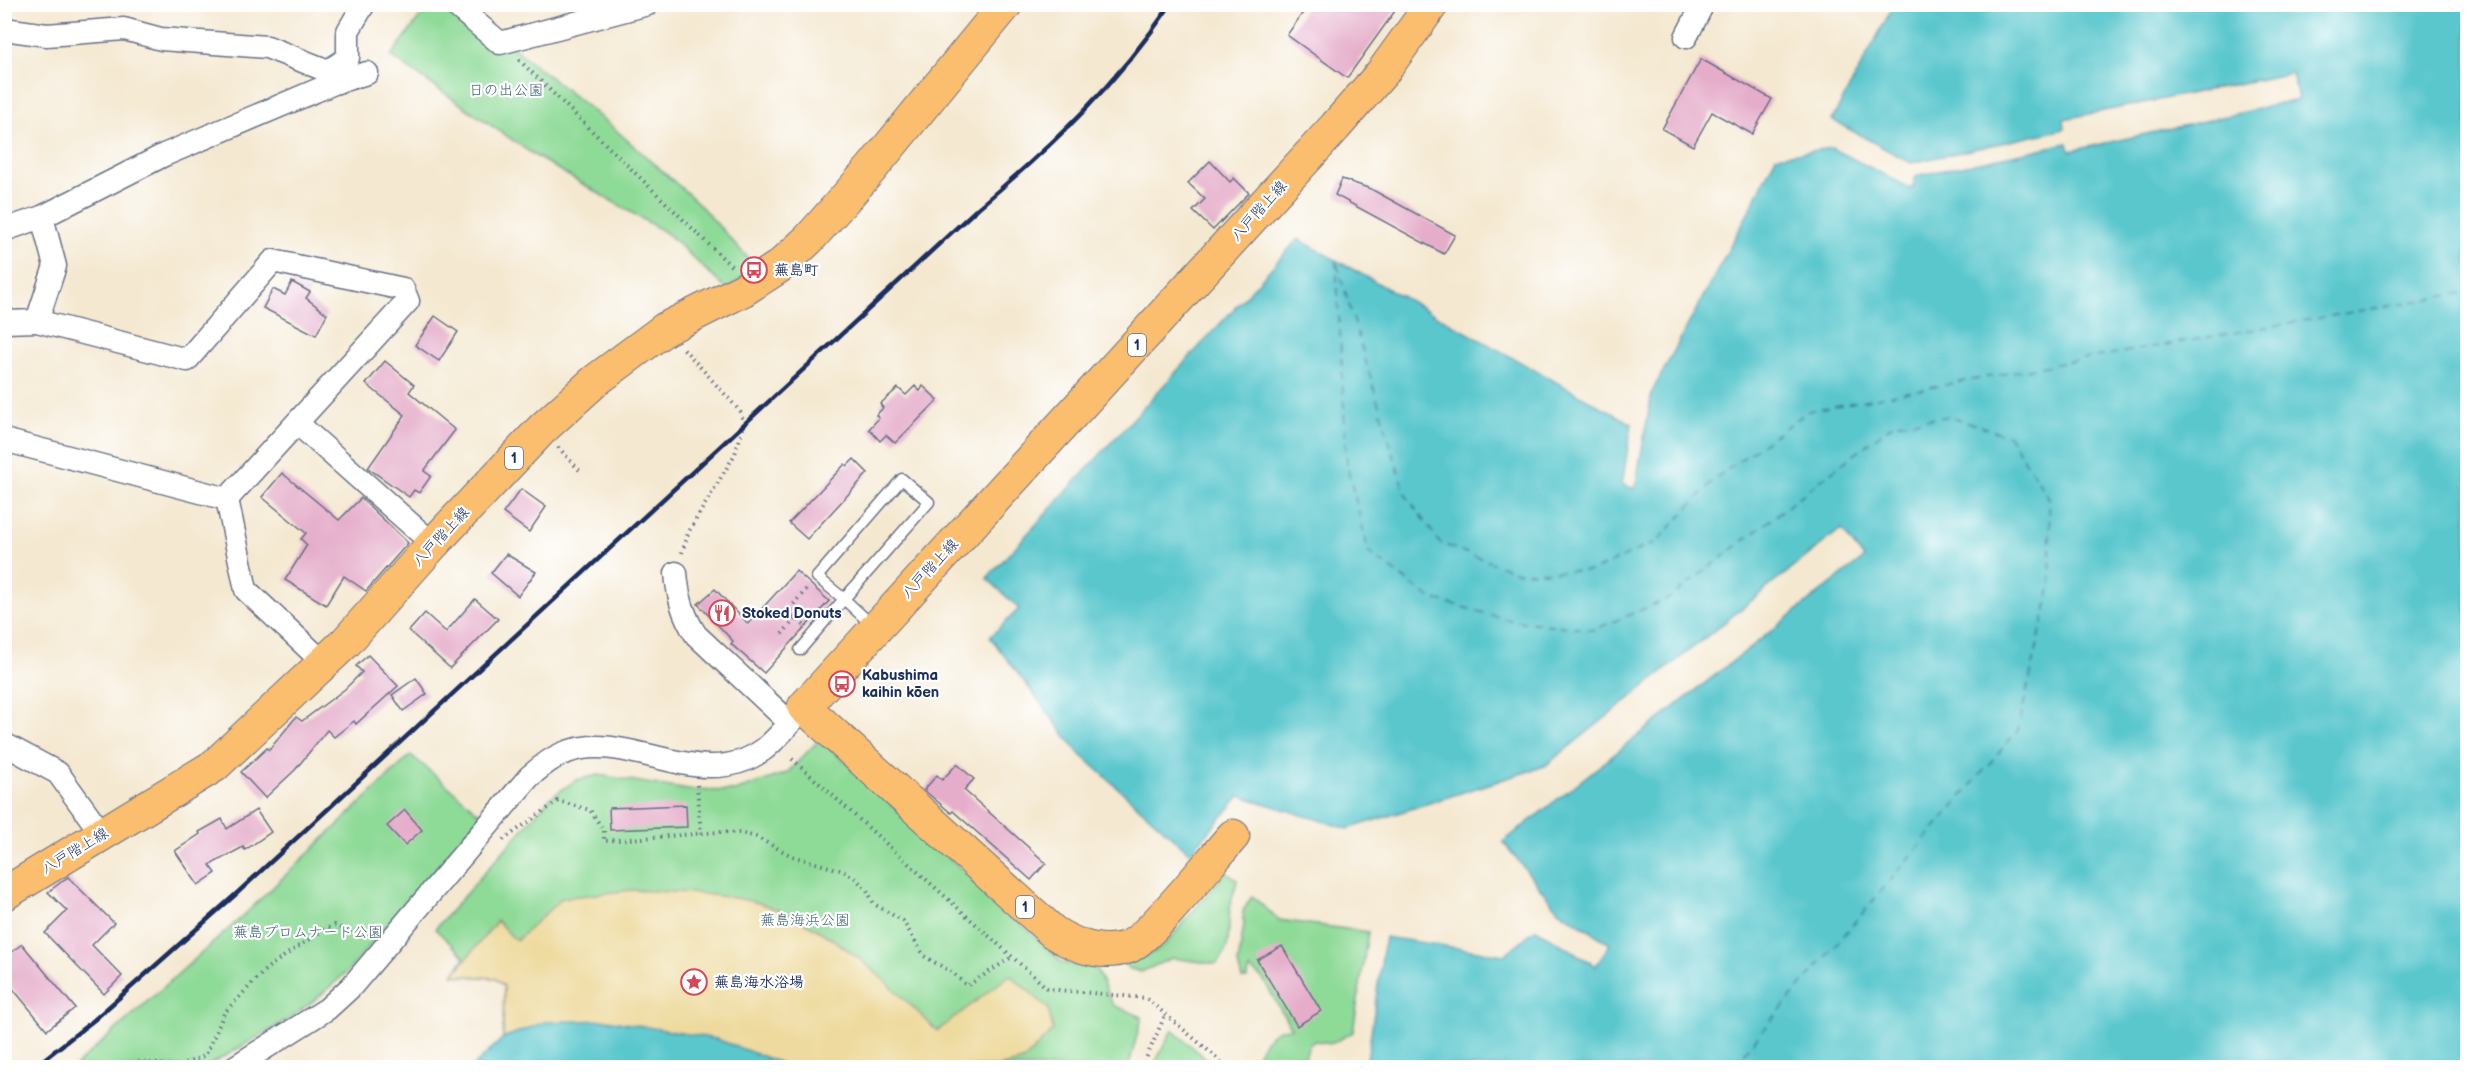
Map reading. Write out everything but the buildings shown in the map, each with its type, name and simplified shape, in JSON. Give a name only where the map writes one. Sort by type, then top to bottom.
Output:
[{"type":"main road","name":"八戸階上線","points":[[4,894],[214,766],[346,642],[433,544],[542,429],[595,381],[665,329],[750,286],[780,266],[809,240],[871,169],[1006,4]]},
{"type":"main road","name":"八戸階上線","points":[[797,715],[1327,136],[1382,73],[1432,4]]},
{"type":"main road","name":"1","points":[[797,715],[1053,932],[1084,947],[1114,950],[1139,941],[1233,836]]},
{"type":"street","points":[[331,77],[348,58],[348,31],[364,4]]},
{"type":"street","points":[[454,4],[501,43],[648,4]]},
{"type":"street","points":[[1686,37],[1703,4]]},
{"type":"street","points":[[4,29],[47,35],[124,29],[161,39],[267,47],[331,77]]},
{"type":"street","points":[[4,230],[42,217],[164,155],[331,77],[367,73]]},
{"type":"street","points":[[37,321],[55,266],[42,217]]},
{"type":"street","points":[[4,322],[37,321],[187,360],[273,261],[403,289],[408,301],[227,499]]},
{"type":"street","points":[[297,423],[433,544]]},
{"type":"street","points":[[4,440],[227,499]]},
{"type":"street","points":[[227,499],[246,590],[324,663]]},
{"type":"street","points":[[232,1068],[327,1008],[351,987],[529,777],[550,759],[568,751],[591,747],[610,748],[687,764],[707,766],[730,764],[763,750],[797,715],[696,635],[684,617],[678,596],[676,573]]},
{"type":"street","points":[[4,744],[58,773],[102,834]]},
{"type":"lane","points":[[800,650],[843,599],[929,502],[902,479],[817,576],[843,599],[876,628]]},
{"type":"path","points":[[501,43],[535,73],[750,286]]},
{"type":"path","points":[[665,329],[740,411],[744,425],[735,454],[688,532],[676,573]]},
{"type":"path","points":[[814,633],[788,611],[817,576]]},
{"type":"path","points":[[782,634],[796,618]]},
{"type":"path","points":[[792,759],[1048,989],[1146,998],[1229,1068]]},
{"type":"path","points":[[697,782],[701,834]]},
{"type":"path","points":[[496,837],[505,840],[558,801],[590,810],[604,831],[604,842],[741,833],[756,837],[792,856],[826,865],[854,877],[867,890],[874,904],[903,921],[924,956],[953,973],[968,986],[1012,957]]},
{"type":"path","points":[[121,1068],[136,1062],[165,1066],[196,1062],[206,1056],[224,1013],[274,963],[335,925],[351,934],[361,935],[374,929]]},
{"type":"path","points":[[1142,1068],[1166,1013]]},
{"type":"green space","name":"日の出公園","points":[[429,5],[444,5],[511,46],[609,124],[696,201],[757,268],[726,289],[668,234],[537,157],[391,56]]},
{"type":"green space","name":"蕪島海浜公園","points":[[820,739],[1063,963],[1096,968],[1113,1005],[1142,1017],[1128,1068],[791,1067],[716,1039],[545,1022],[503,1038],[504,986],[495,978],[453,975],[465,957],[435,929],[551,797],[576,780],[599,775],[688,790],[735,791],[787,773]]},
{"type":"green space","name":"蕪島プロムナード公園","points":[[411,755],[482,815],[348,971],[287,1020],[206,1067],[73,1068],[243,916]]},
{"type":"green space","points":[[1226,872],[1237,880],[1229,917],[1227,946],[1216,964],[1172,958],[1141,972],[1128,968],[1125,964],[1151,954],[1164,946]]},
{"type":"green space","points":[[1252,896],[1279,920],[1368,932],[1353,1032],[1333,1043],[1315,1041],[1309,1045],[1302,1065],[1310,1067],[1254,1067],[1265,1040],[1276,1031],[1291,1028],[1263,979],[1250,969],[1247,979],[1242,979],[1238,964],[1244,924],[1243,911]]},
{"type":"green space","points":[[1172,1030],[1216,1067],[1153,1067]]},
{"type":"sand","name":"蕪島海水浴場","points":[[632,890],[734,898],[765,905],[791,916],[815,928],[858,958],[899,993],[937,1031],[1010,975],[1048,1008],[1053,1030],[1023,1061],[999,1067],[791,1067],[716,1039],[545,1022],[503,1038],[504,986],[495,978],[453,975],[497,921],[516,941],[562,898]]},
{"type":"water","points":[[1894,5],[2467,5],[2467,1067],[1366,1067],[1385,937],[1504,955],[1536,929],[1596,966],[1610,944],[1558,910],[1503,842],[1864,558],[1841,529],[1545,766],[1348,829],[1240,796],[1190,853],[1078,752],[990,637],[1019,609],[987,578],[1298,239],[1632,424],[1622,484],[1635,489],[1652,392],[1753,204],[1776,156],[1832,148],[1912,189],[1916,176],[2068,143],[2070,151],[2298,100],[2292,73],[2064,119],[2065,129],[1911,163],[1832,120]]},
{"type":"water","points":[[607,1020],[716,1039],[791,1067],[473,1067],[503,1038],[545,1022]]},
{"type":"ferry route","points":[[1336,260],[1347,466],[1369,553],[1430,598],[1509,620],[1593,630],[1670,598],[1893,424],[1950,416],[2009,436],[2049,498],[2051,586],[2018,730],[1731,1068]]},
{"type":"ferry route","points":[[1337,264],[1405,494],[1440,543],[1517,572],[1593,571],[1658,541],[1717,477],[1808,411],[2061,363],[2468,292]]},
{"type":"railway","points":[[33,1068],[94,1020],[235,895],[978,208],[1057,138],[1128,61],[1171,4]]},
{"type":"place","name":"蕪島町","points":[[754,270]]},
{"type":"place","name":"Stoked Donuts","points":[[722,613]]},
{"type":"place","name":"Kabushima kaihin kōen","points":[[842,684]]},
{"type":"place","name":"蕪島海水浴場","points":[[694,982]]}]
